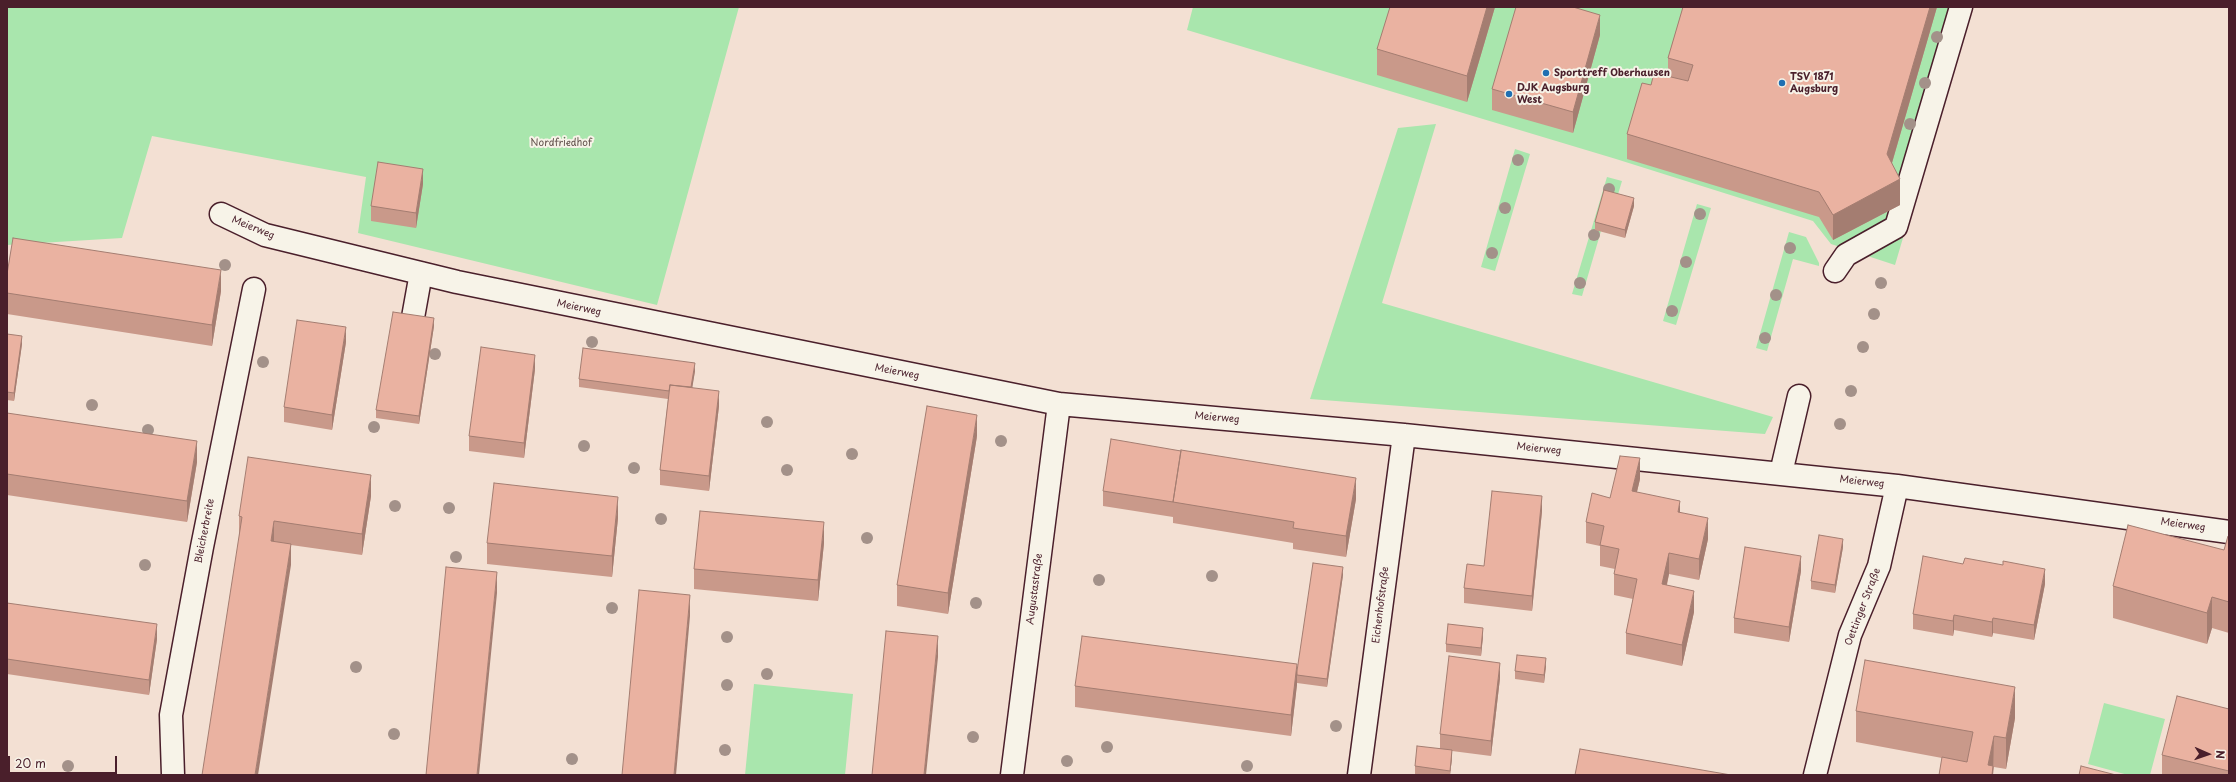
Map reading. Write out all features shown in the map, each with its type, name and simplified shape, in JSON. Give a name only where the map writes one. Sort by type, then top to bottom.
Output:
[{"type":"street","points":[[1835,270],[1846,255],[1896,227],[1961,7]]},
{"type":"street","name":"Meierweg","points":[[221,214],[264,235],[421,273],[581,308],[1059,404],[1404,435],[1781,473],[1897,486],[2229,532]]},
{"type":"street","points":[[412,323],[421,273]]},
{"type":"street","name":"Bleicherbreite","points":[[173,775],[171,715],[202,547],[254,289]]},
{"type":"street","points":[[1781,473],[1800,396]]},
{"type":"street","name":"Augustastraße","points":[[1012,775],[1059,404]]},
{"type":"street","name":"Eichenhofstraße","points":[[1359,775],[1404,435]]},
{"type":"street","name":"Oettinger Straße","points":[[1815,775],[1850,635],[1879,566],[1897,486]]},
{"type":"green space","name":"Nordfriedhof","points":[[7,7],[739,7],[657,305],[358,233],[366,177],[152,136],[122,238],[7,245]]},
{"type":"green space","name":"TSV 1871 Augsburg","points":[[1193,7],[1971,7],[1895,265],[1831,244],[1813,221],[1616,159],[1187,30]]},
{"type":"green space","points":[[1436,124],[1382,303],[1773,417],[1765,434],[1310,399],[1398,128]]},
{"type":"green space","points":[[1515,149],[1530,154],[1495,271],[1481,267]]},
{"type":"green space","points":[[1607,177],[1622,181],[1616,201],[1595,229],[1601,231],[1582,296],[1572,294]]},
{"type":"green space","points":[[1697,204],[1711,208],[1676,325],[1663,321]]},
{"type":"green space","points":[[1789,232],[1806,237],[1819,263],[1819,266],[1793,259],[1767,351],[1756,348]]},
{"type":"green space","points":[[754,684],[853,694],[845,775],[745,775]]},
{"type":"green space","points":[[2104,703],[2165,719],[2150,775],[2128,775],[2088,764]]},
{"type":"building","points":[[1390,7],[1487,7],[1467,76],[1377,49]]},
{"type":"building","name":"Sporttreff Oberhausen","points":[[1516,7],[1573,7],[1600,15],[1573,112],[1492,89]]},
{"type":"building","name":"TSV 1871 Augsburg","points":[[1683,7],[1930,7],[1887,154],[1900,179],[1833,215],[1819,192],[1627,134],[1642,83],[1651,85],[1654,73],[1688,81],[1693,65],[1668,58]]},
{"type":"building","points":[[378,162],[423,169],[416,213],[371,206]]},
{"type":"building","points":[[1604,190],[1634,198],[1625,230],[1595,222]]},
{"type":"building","points":[[13,238],[221,270],[212,325],[7,293],[7,274]]},
{"type":"building","points":[[393,312],[434,318],[419,416],[376,410]]},
{"type":"building","points":[[297,320],[346,327],[332,415],[284,407]]},
{"type":"building","points":[[7,334],[22,336],[14,393],[7,392]]},
{"type":"building","points":[[481,347],[535,355],[524,443],[469,436]]},
{"type":"building","points":[[583,348],[695,363],[691,387],[670,385],[669,391],[579,379]]},
{"type":"building","points":[[670,385],[719,391],[709,476],[660,470]]},
{"type":"building","points":[[927,406],[977,415],[948,593],[897,585]]},
{"type":"building","points":[[7,413],[197,441],[187,501],[7,474]]},
{"type":"building","points":[[1111,439],[1181,451],[1173,502],[1103,491]]},
{"type":"building","points":[[1181,450],[1356,478],[1346,536],[1293,528],[1294,522],[1173,502]]},
{"type":"building","points":[[1620,456],[1640,458],[1632,491],[1680,501],[1678,512],[1708,518],[1699,559],[1669,553],[1662,584],[1694,591],[1682,645],[1626,633],[1637,579],[1614,574],[1619,549],[1600,545],[1604,526],[1586,522],[1592,493],[1610,498]]},
{"type":"building","points":[[248,457],[371,475],[362,534],[274,521],[271,541],[291,544],[255,775],[202,775],[242,517],[239,516]]},
{"type":"building","points":[[494,483],[618,497],[612,556],[487,543]]},
{"type":"building","points":[[1492,491],[1542,496],[1532,596],[1464,588],[1467,564],[1484,566]]},
{"type":"building","points":[[700,511],[824,522],[818,580],[694,569]]},
{"type":"building","points":[[2128,525],[2224,550],[2229,536],[2229,602],[2212,597],[2207,613],[2113,586]]},
{"type":"building","points":[[1819,535],[1843,539],[1835,585],[1811,581]]},
{"type":"building","points":[[1745,547],[1801,556],[1789,627],[1734,618]]},
{"type":"building","points":[[1923,556],[1963,564],[1965,558],[2003,565],[2003,561],[2045,569],[2034,625],[1993,618],[1992,622],[1954,615],[1953,621],[1913,614]]},
{"type":"building","points":[[1313,563],[1343,567],[1327,679],[1297,675]]},
{"type":"building","points":[[446,567],[497,572],[477,775],[426,775]]},
{"type":"building","points":[[639,590],[690,595],[674,775],[622,775]]},
{"type":"building","points":[[7,603],[157,624],[149,680],[7,659]]},
{"type":"building","points":[[1448,624],[1483,628],[1481,648],[1446,644]]},
{"type":"building","points":[[886,631],[938,636],[924,775],[872,775]]},
{"type":"building","points":[[1082,636],[1297,664],[1291,715],[1075,686]]},
{"type":"building","points":[[1517,655],[1546,658],[1544,675],[1515,671]]},
{"type":"building","points":[[1449,656],[1500,663],[1491,741],[1440,734]]},
{"type":"building","points":[[1865,660],[2015,687],[2006,738],[1994,736],[1988,765],[1993,766],[1992,775],[1939,775],[1942,757],[1967,762],[1973,732],[1856,711]]},
{"type":"building","points":[[2177,696],[2229,709],[2229,771],[2162,755]]},
{"type":"building","points":[[1417,746],[1452,750],[1450,771],[1415,766]]},
{"type":"building","points":[[1580,749],[1731,775],[1575,775]]},
{"type":"building","points":[[2081,766],[2116,775],[2079,775]]},
{"type":"place","name":"Sporttreff Oberhausen","points":[[1546,73]]},
{"type":"place","name":"TSV 1871 Augsburg","points":[[1782,83]]},
{"type":"place","name":"DJK Augsburg West","points":[[1509,94]]}]
